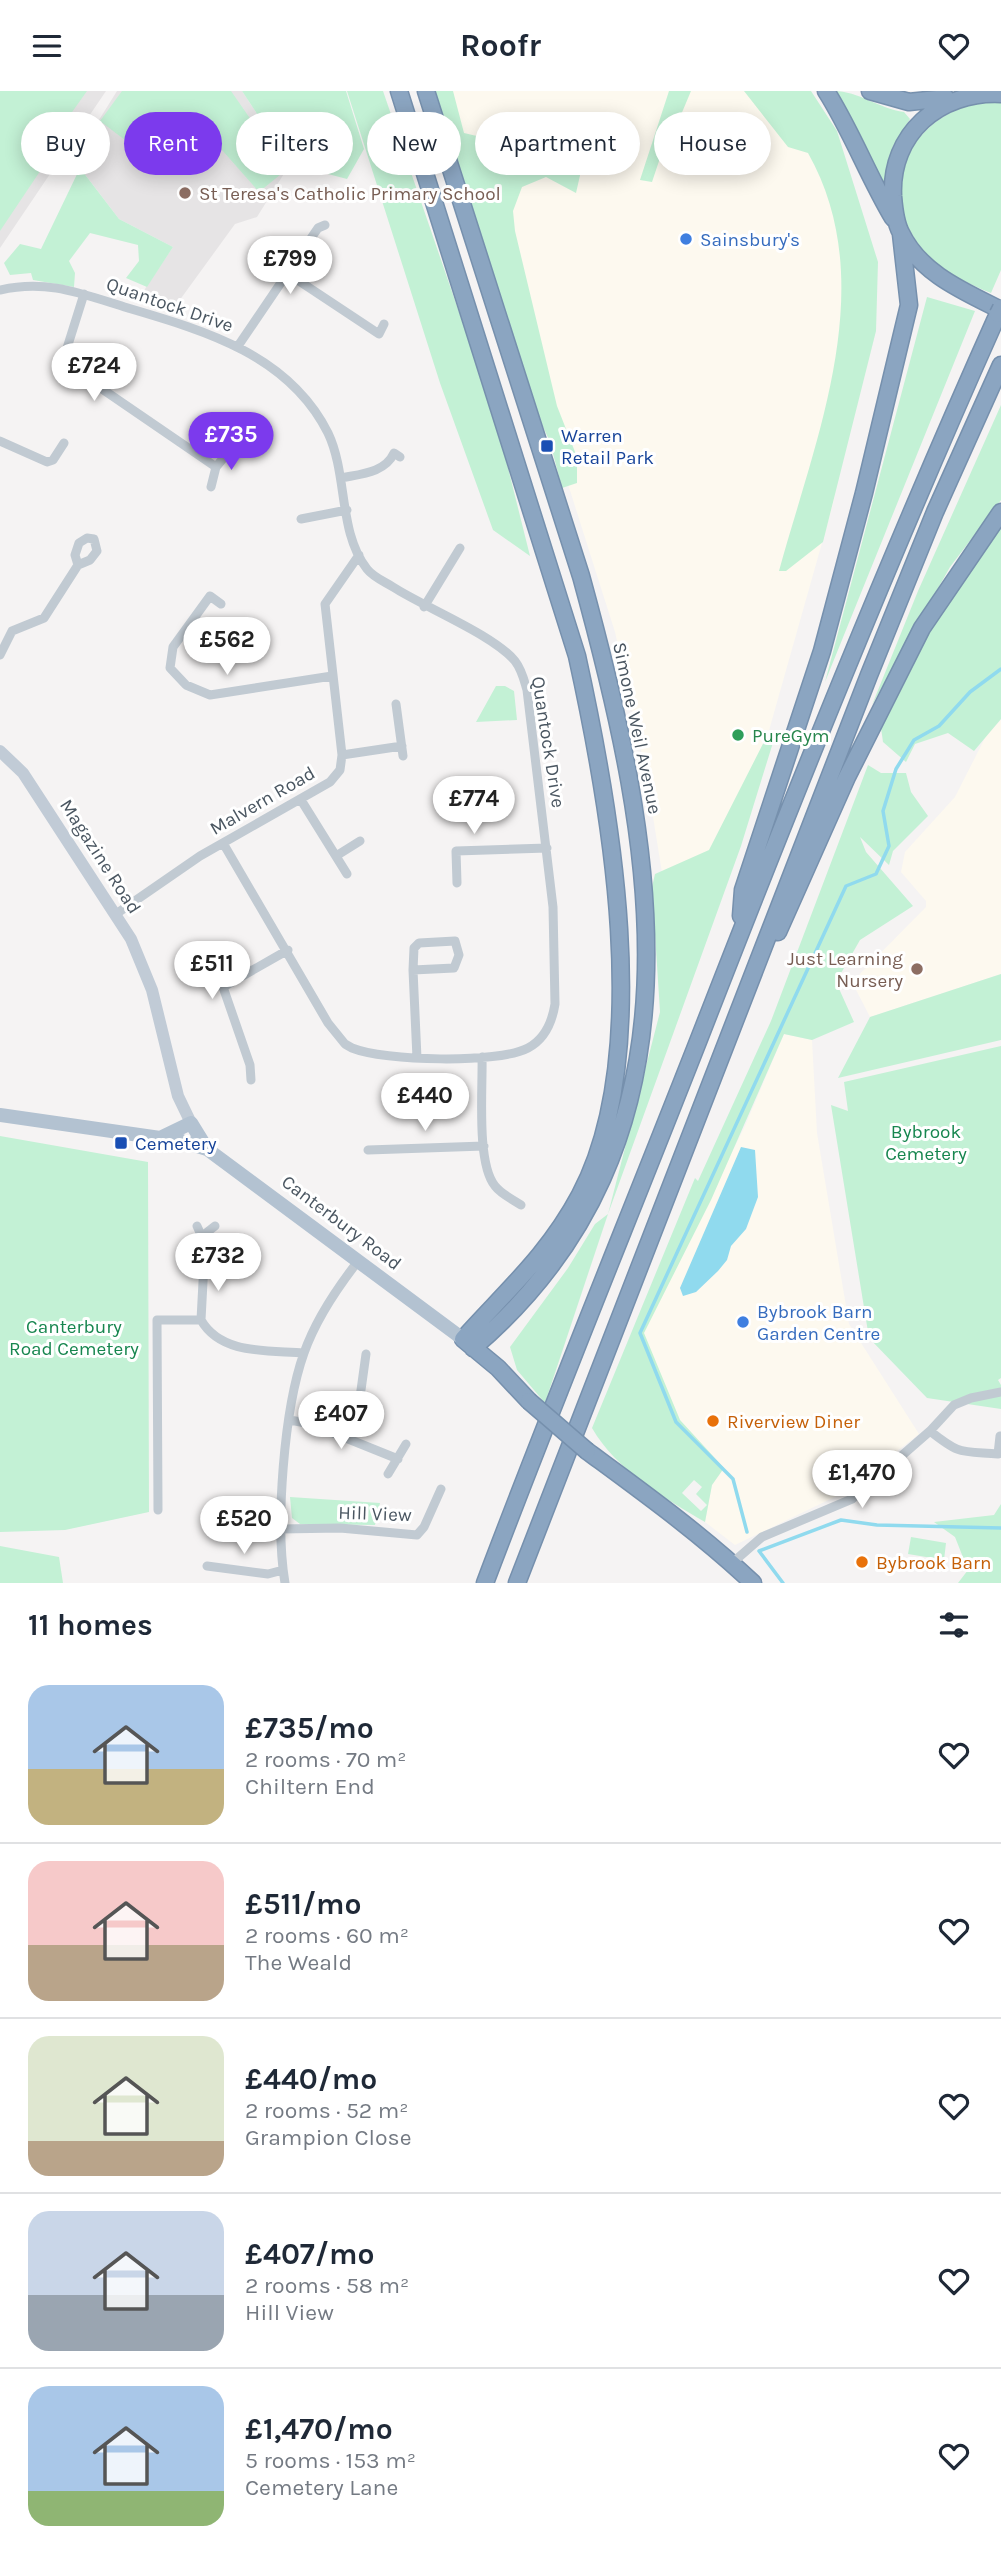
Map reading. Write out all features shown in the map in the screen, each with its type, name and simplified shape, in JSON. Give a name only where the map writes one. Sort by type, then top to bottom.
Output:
[{"type":"highway","points":[[399,91],[577,656],[607,804],[618,929],[620,1014],[616,1054],[606,1119],[594,1160],[581,1193],[549,1245],[468,1344]]},
{"type":"highway","name":"Simone Weil Avenue","points":[[426,91],[581,576],[603,657],[631,783],[645,907],[642,1028],[633,1090],[620,1139],[589,1210],[538,1285],[498,1327],[468,1344]]},
{"type":"highway","points":[[485,1583],[551,1407],[867,615],[1000,310],[932,272],[899,230],[878,193],[856,141],[826,91]]},
{"type":"highway","points":[[870,91],[909,102],[958,95],[1001,94]]},
{"type":"highway","points":[[738,936],[743,890],[822,651],[864,493],[909,305],[893,187],[894,169],[916,123],[958,95]]},
{"type":"highway","points":[[517,1583],[869,675],[935,512],[1001,365]]},
{"type":"highway","points":[[759,960],[785,923],[847,776],[922,628],[1001,512]]},
{"type":"highway","points":[[498,1327],[494,1339],[498,1368]]},
{"type":"highway","name":"Canterbury Road","points":[[468,1344],[498,1368],[529,1401],[587,1451],[622,1473],[729,1566],[753,1583]]},
{"type":"highway","name":"Canterbury Road","points":[[729,1566],[740,1583]]},
{"type":"main road","name":"Canterbury Road","points":[[0,1115],[162,1137],[207,1149],[468,1344]]},
{"type":"main road","points":[[162,1137],[191,1123]]},
{"type":"main road","name":"Magazine Road","points":[[191,1123],[207,1149]]},
{"type":"street","points":[[238,346],[318,228],[325,225]]},
{"type":"street","points":[[287,273],[379,334],[384,324]]},
{"type":"street","name":"Quantock Drive","points":[[0,290],[38,284],[84,294],[197,329],[238,346],[290,381],[312,407],[334,447],[359,555],[368,571],[424,607],[479,636],[510,656],[520,668],[527,690],[554,907],[553,1020],[540,1039],[529,1048],[516,1053],[482,1057],[417,1058],[359,1052],[345,1044],[328,1023],[223,842]]},
{"type":"street","points":[[84,294],[66,348],[70,367],[216,467]]},
{"type":"street","points":[[0,441],[47,462],[53,460],[64,443]]},
{"type":"street","points":[[211,487],[216,467],[231,449]]},
{"type":"street","points":[[341,478],[378,469],[387,464],[393,452]]},
{"type":"street","points":[[301,519],[347,510]]},
{"type":"street","points":[[424,607],[460,548]]},
{"type":"street","points":[[359,555],[325,604],[342,755],[402,751],[396,704]]},
{"type":"street","points":[[0,655],[12,631],[44,618],[78,565]]},
{"type":"street","points":[[221,604],[210,596],[173,647],[170,669],[186,685],[210,695],[332,676]]},
{"type":"street","name":"Magazine Road","points":[[0,751],[23,773],[131,939],[152,990],[178,1096],[191,1123]]},
{"type":"street","name":"Malvern Road","points":[[116,914],[223,842],[301,800],[336,776],[342,755]]},
{"type":"street","points":[[301,800],[347,874]]},
{"type":"street","points":[[336,856],[360,841]]},
{"type":"street","points":[[457,883],[456,851],[547,848]]},
{"type":"street","points":[[413,970],[454,968],[459,962],[455,941],[419,943],[414,948],[413,970],[417,1058]]},
{"type":"street","points":[[223,987],[288,950]]},
{"type":"street","points":[[216,976],[223,987],[250,1065],[251,1080]]},
{"type":"street","points":[[482,1057],[484,1146],[490,1179],[502,1193],[521,1205]]},
{"type":"street","points":[[368,1150],[484,1146]]},
{"type":"street","points":[[197,1226],[206,1268],[201,1320],[215,1339],[233,1346],[304,1353]]},
{"type":"street","points":[[201,1237],[215,1226]]},
{"type":"street","points":[[285,1583],[281,1529],[290,1420],[304,1353],[320,1318],[359,1260]]},
{"type":"street","points":[[158,1510],[157,1320],[201,1320]]},
{"type":"street","points":[[347,1437],[358,1416],[366,1355]]},
{"type":"street","points":[[729,1566],[762,1537],[852,1499],[930,1431],[954,1405],[971,1398],[1001,1392]]},
{"type":"street","points":[[290,1420],[312,1424],[398,1459]]},
{"type":"street","points":[[930,1431],[947,1447],[965,1452],[998,1454],[1000,1436]]},
{"type":"street","name":"Hill View","points":[[388,1474],[407,1444]]},
{"type":"street","name":"Hill View","points":[[281,1529],[340,1528],[417,1535],[424,1527],[441,1489]]},
{"type":"street","points":[[207,1566],[268,1574],[283,1570]]},
{"type":"shaded area","points":[[0,91],[106,91],[92,112],[21,112],[21,175],[49,175],[0,248]]},
{"type":"shaded area","name":"St Teresa's Catholic Primary School","points":[[117,91],[242,91],[256,112],[236,112],[236,175],[283,175],[257,217],[235,224],[174,308],[137,301],[173,247],[119,219],[85,175],[110,175],[110,112],[104,112]]},
{"type":"shaded area","name":"Warren Retail Park","points":[[443,91],[781,91],[834,159],[868,296],[833,504],[731,865],[663,879],[646,773],[615,632],[461,148],[461,112],[450,112]]},
{"type":"shaded area","points":[[1001,720],[1001,974],[870,1017],[852,982],[926,907],[926,901],[901,872],[905,852],[955,797],[986,736]]},
{"type":"shaded area","points":[[784,1034],[812,1040],[817,1133],[849,1324],[919,1434],[843,1493],[735,1545],[705,1522],[712,1485],[724,1468],[680,1420],[643,1333],[745,1126]]},
{"type":"green space","points":[[0,91],[87,91],[72,112],[21,112],[21,175],[38,175],[0,231]]},
{"type":"green space","points":[[122,91],[231,91],[246,112],[236,112],[236,166],[222,150],[222,112],[124,112],[124,139],[110,129],[110,112],[107,112]]},
{"type":"green space","points":[[242,91],[346,91],[353,112],[256,112]]},
{"type":"green space","points":[[347,91],[383,91],[390,112],[367,112],[367,154]]},
{"type":"green space","points":[[435,91],[453,91],[458,112],[442,112]]},
{"type":"green space","points":[[669,91],[691,91],[682,112],[662,112]]},
{"type":"green space","points":[[744,91],[811,91],[837,131],[878,262],[876,331],[823,542],[786,571],[779,571],[824,415],[835,362],[841,308],[840,255],[829,203],[808,153],[788,147],[771,125],[771,112],[760,112]]},
{"type":"green space","points":[[834,91],[852,94],[904,112],[910,119],[893,146],[885,189]]},
{"type":"green space","points":[[984,101],[1001,101],[1001,270],[991,293],[954,276],[923,250],[908,226],[901,203],[901,179],[907,157],[919,138],[936,121],[958,109]]},
{"type":"green space","points":[[353,114],[364,149],[353,168]]},
{"type":"green space","points":[[461,122],[464,133],[475,136],[475,175],[580,175],[576,193],[546,177],[522,187],[513,211],[515,231],[557,406],[577,457],[577,483],[562,488],[550,442],[535,409],[461,174]]},
{"type":"green space","points":[[654,137],[654,175],[652,182],[640,180]]},
{"type":"green space","points":[[77,175],[85,175],[119,219],[173,247],[147,287],[126,278],[139,261],[138,245],[90,233],[69,261],[75,273],[74,287],[33,280],[31,273],[10,275],[4,263],[20,244],[41,249]]},
{"type":"green space","points":[[244,175],[280,175],[259,192]]},
{"type":"green space","points":[[332,175],[349,175],[347,179]]},
{"type":"green space","points":[[374,175],[412,175],[496,420],[530,556],[493,530],[440,383]]},
{"type":"green space","points":[[927,297],[975,311],[825,682]]},
{"type":"green space","points":[[1001,405],[1001,500],[950,567],[872,705],[918,591]]},
{"type":"green space","points":[[1001,526],[1001,719],[974,751],[948,733],[915,744],[906,762],[883,742],[880,721],[928,633]]},
{"type":"green space","points":[[496,686],[505,686],[514,691],[517,720],[476,722]]},
{"type":"green space","points":[[769,732],[775,736],[741,846],[608,1214],[660,1012],[652,887],[655,874],[709,850]]},
{"type":"green space","points":[[868,765],[881,773],[906,773],[911,792],[928,816],[893,851],[889,865],[860,837],[866,852],[913,906],[860,940],[836,982],[854,1022],[812,1040],[784,1034],[711,1200],[644,1333],[680,1420],[724,1468],[712,1485],[705,1522],[627,1470],[592,1428],[695,1178],[698,1181],[771,1021]],"holes":[[[694,1480],[702,1487],[696,1494],[707,1505],[701,1511],[682,1493]]]},
{"type":"green space","points":[[1001,974],[1001,1040],[838,1078],[870,1017]]},
{"type":"green space","name":"Bybrook Cemetery","points":[[1001,1046],[1001,1378],[998,1380],[1001,1385],[1001,1409],[927,1398],[869,1338],[831,1105],[848,1111],[844,1082]]},
{"type":"green space","name":"Canterbury Road Cemetery","points":[[0,1136],[148,1162],[149,1512],[65,1530],[0,1532]]},
{"type":"green space","points":[[608,1214],[545,1403],[517,1370],[510,1347],[568,1268],[595,1224]]},
{"type":"green space","points":[[290,1497],[380,1503],[375,1525],[300,1524],[292,1518]]},
{"type":"green space","points":[[1001,1504],[1001,1583],[958,1583],[968,1570],[955,1537],[934,1522],[994,1515]]},
{"type":"green space","points":[[911,1537],[946,1543],[944,1560],[908,1554]]},
{"type":"green space","points":[[0,1546],[59,1557],[63,1583],[0,1583]]},
{"type":"water","points":[[741,1147],[755,1150],[758,1197],[746,1229],[731,1246],[727,1260],[718,1271],[696,1292],[683,1296],[680,1288]]},
{"type":"waterway","points":[[747,1532],[733,1479],[676,1422],[640,1333],[846,886],[876,874],[889,846],[883,811],[896,769],[914,740],[939,726],[970,692],[1001,669]]},
{"type":"waterway","points":[[783,1583],[759,1551],[841,1520],[877,1525],[1001,1528]]},
{"type":"place","name":"St Teresa's Catholic Primary School","points":[[185,193]]},
{"type":"place","name":"Sainsbury's","points":[[686,239]]},
{"type":"place","name":"Warren Retail Park","points":[[547,446]]},
{"type":"place","name":"PureGym","points":[[738,735]]},
{"type":"place","name":"Just Learning Nursery","points":[[917,969]]},
{"type":"place","name":"Cemetery","points":[[121,1143]]},
{"type":"place","name":"Bybrook Barn Garden Centre","points":[[743,1322]]},
{"type":"place","name":"Riverview Diner","points":[[713,1421]]},
{"type":"place","name":"Bybrook Barn","points":[[862,1562]]}]
